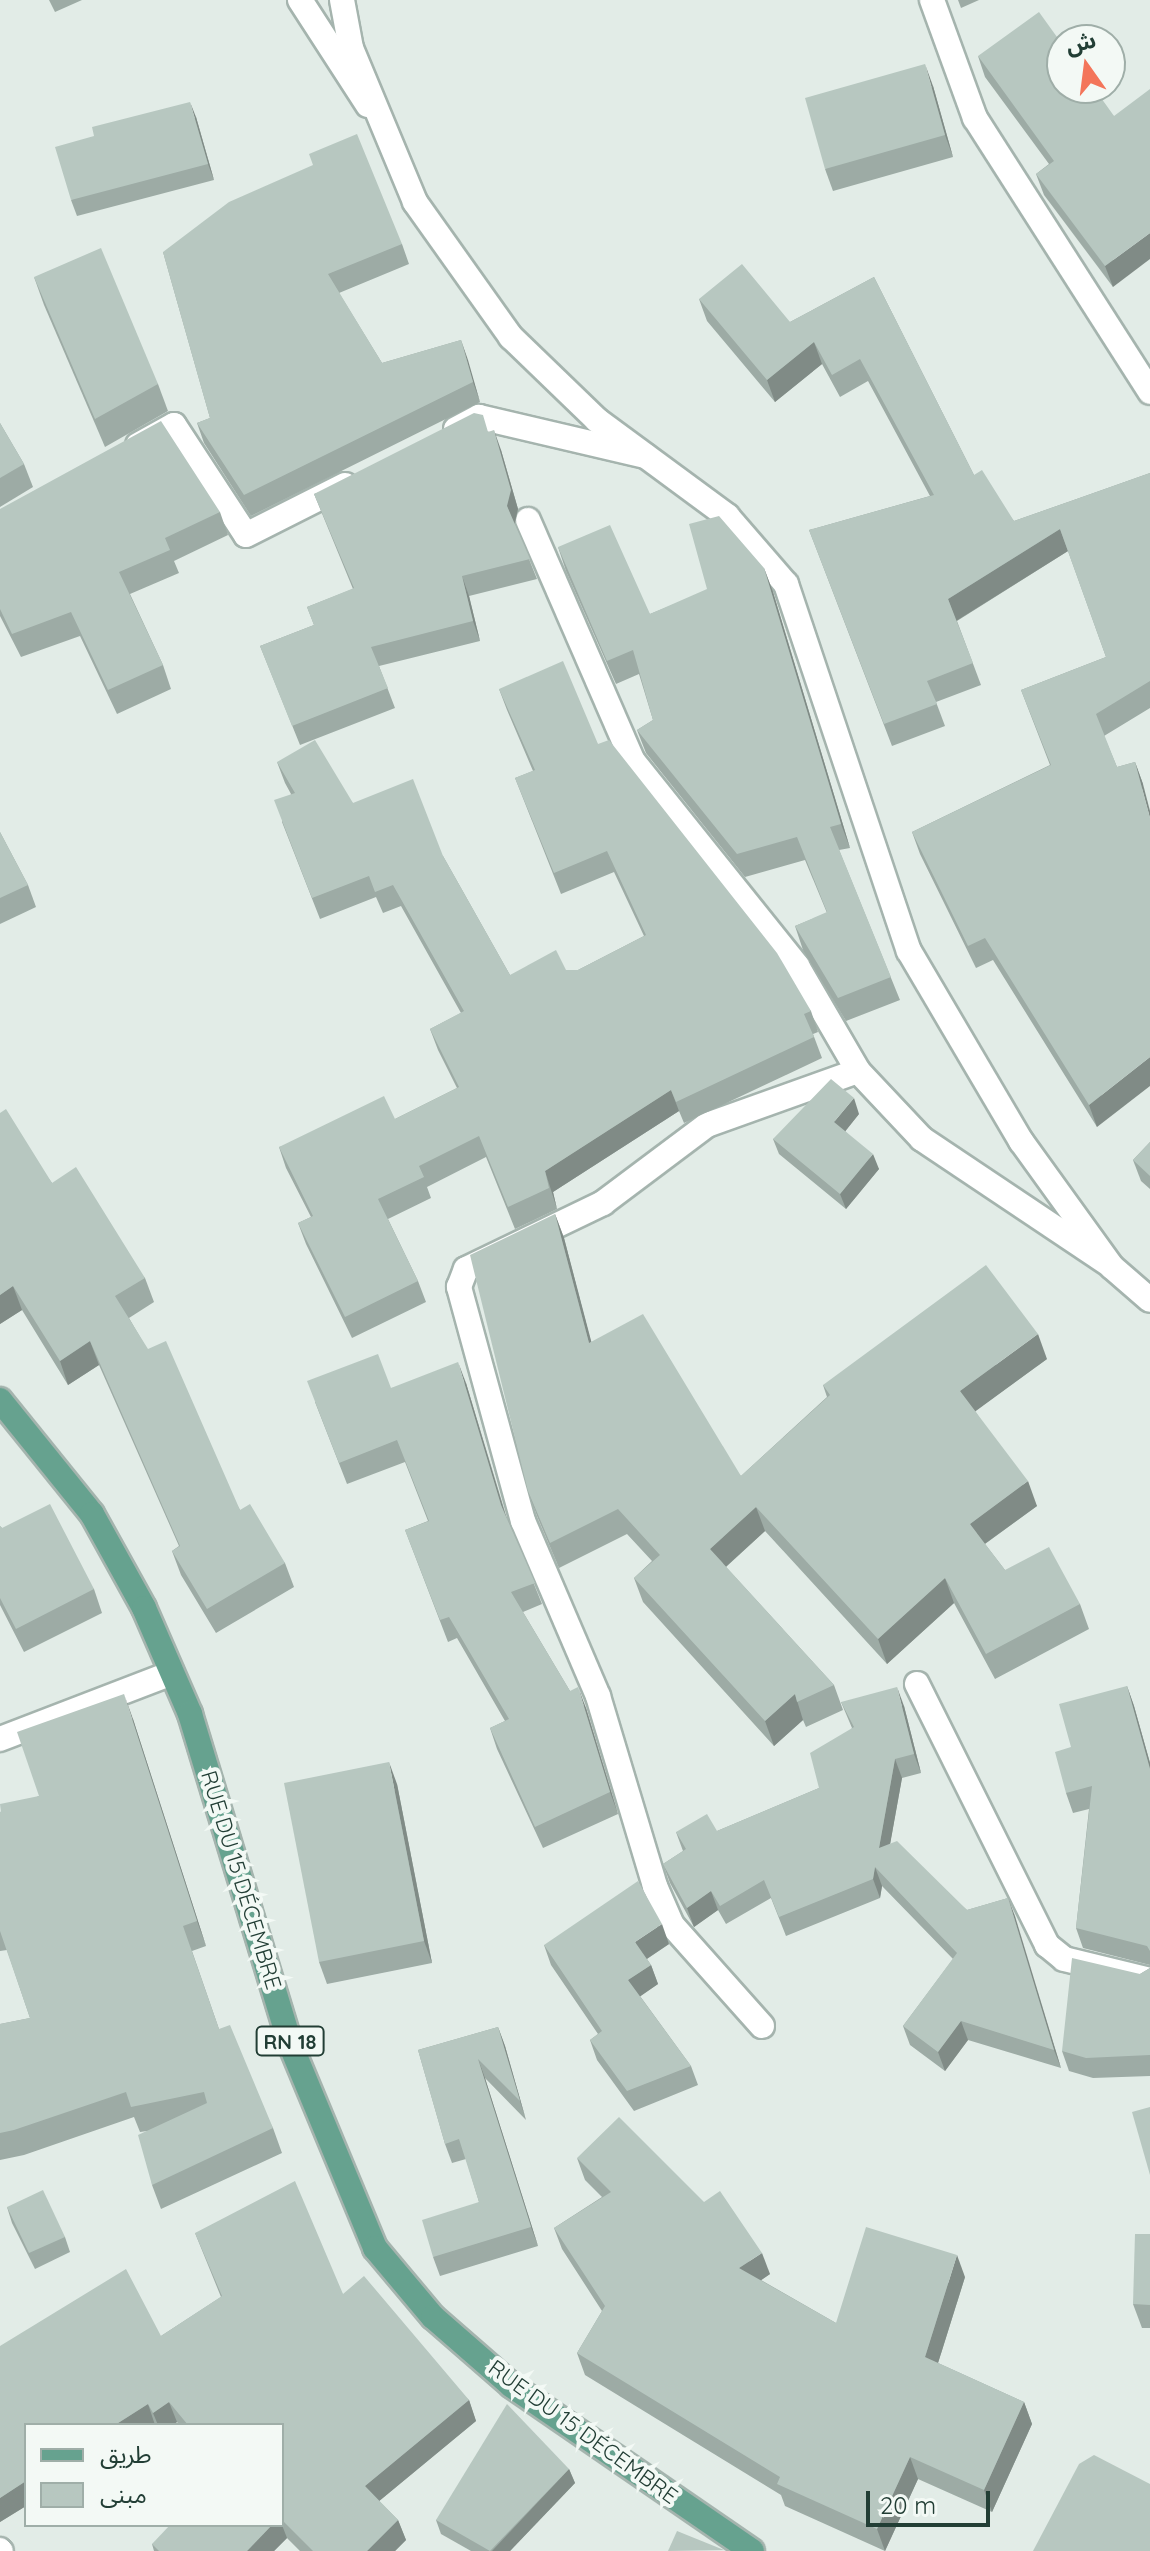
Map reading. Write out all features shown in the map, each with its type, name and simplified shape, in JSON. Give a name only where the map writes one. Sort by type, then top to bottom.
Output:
[{"type":"main road","name":"RUE DU 15 DÉCEMBRE","points":[[0,1400],[92,1514],[172,1673],[291,2046],[375,2248],[433,2317],[512,2386],[752,2551]]},
{"type":"street","points":[[300,0],[386,132]]},
{"type":"street","points":[[342,0],[351,48],[415,202],[511,337],[645,456],[727,516],[786,584],[909,951],[1021,1141],[1112,1267]]},
{"type":"street","points":[[932,0],[975,118],[1150,392]]},
{"type":"street","points":[[438,438],[479,417],[645,456]]},
{"type":"street","points":[[121,455],[174,425],[246,535],[370,473]]},
{"type":"street","points":[[528,520],[633,761],[797,966],[858,1071],[922,1139],[1112,1267],[1150,1300]]},
{"type":"street","points":[[762,2026],[672,1925],[655,1886],[598,1696],[523,1521],[459,1287],[480,1260],[603,1203],[707,1125],[858,1071]]},
{"type":"street","points":[[0,1739],[172,1673]]},
{"type":"street","points":[[917,1684],[1047,1945],[1064,1959],[1150,1980]]},
{"type":"building","points":[[1039,12],[1048,24],[1046,104],[1105,104],[1114,116],[1150,89],[1150,233],[1105,266],[1036,174],[1054,161],[978,56]]},
{"type":"building","points":[[925,64],[945,135],[825,169],[805,98]]},
{"type":"building","points":[[190,102],[208,164],[71,200],[55,147],[94,136],[92,127]]},
{"type":"building","points":[[357,134],[402,244],[328,274],[382,363],[461,340],[473,382],[244,495],[197,423],[210,418],[163,252],[229,202],[313,165],[309,154]]},
{"type":"building","points":[[101,248],[158,384],[95,419],[34,277]]},
{"type":"building","points":[[742,264],[790,322],[874,277],[974,475],[982,470],[1014,521],[1150,473],[1150,681],[1096,714],[1117,767],[1135,762],[1150,818],[1150,1057],[1089,1105],[985,938],[968,946],[912,832],[1051,765],[1021,690],[1106,657],[1060,529],[948,599],[973,663],[927,681],[937,704],[884,724],[809,530],[934,495],[860,359],[832,375],[814,342],[767,380],[699,299]]},
{"type":"building","points":[[474,413],[483,415],[488,432],[494,430],[511,490],[507,506],[530,559],[462,576],[473,621],[371,647],[388,688],[292,726],[260,646],[314,625],[307,607],[354,588],[314,494]]},
{"type":"building","points":[[161,421],[220,512],[165,538],[170,550],[119,572],[163,665],[108,690],[71,612],[12,634],[0,609],[0,509]]},
{"type":"building","points":[[0,423],[24,464],[0,478]]},
{"type":"building","points":[[719,516],[764,568],[841,824],[830,827],[891,977],[838,998],[795,926],[827,912],[797,837],[737,854],[637,730],[653,720],[633,650],[607,661],[558,547],[610,525],[650,614],[707,589],[689,524]]},
{"type":"building","points":[[563,661],[598,744],[609,740],[777,953],[811,1011],[804,1014],[814,1037],[676,1102],[671,1090],[545,1171],[549,1188],[508,1207],[479,1136],[419,1166],[424,1177],[378,1199],[418,1281],[345,1317],[298,1223],[313,1216],[279,1147],[384,1096],[395,1119],[459,1087],[430,1029],[464,1011],[393,885],[375,892],[369,876],[312,898],[274,800],[295,793],[277,762],[315,740],[353,803],[413,779],[443,856],[510,975],[556,950],[566,970],[578,970],[646,935],[607,851],[554,873],[515,778],[535,770],[499,689]]},
{"type":"building","points":[[0,832],[28,885],[0,898]]},
{"type":"building","points":[[831,1079],[854,1098],[834,1122],[873,1154],[840,1194],[773,1139]]},
{"type":"building","points":[[6,1109],[52,1183],[76,1167],[145,1278],[115,1296],[148,1349],[166,1341],[240,1510],[250,1504],[285,1563],[207,1609],[172,1551],[180,1546],[90,1341],[60,1361],[13,1286],[0,1295],[0,1113]]},
{"type":"building","points":[[1150,1142],[1150,1176],[1133,1160]]},
{"type":"building","points":[[555,1214],[589,1343],[643,1314],[741,1476],[830,1395],[823,1385],[986,1265],[1038,1334],[960,1391],[1028,1481],[970,1524],[1005,1570],[1049,1547],[1080,1604],[986,1654],[945,1578],[878,1639],[756,1507],[710,1549],[834,1685],[797,1702],[795,1694],[765,1721],[634,1578],[660,1555],[618,1509],[550,1543],[528,1491],[470,1255]]},
{"type":"building","points":[[378,1354],[391,1388],[458,1362],[501,1505],[535,1583],[511,1592],[570,1691],[578,1687],[610,1792],[535,1827],[490,1728],[509,1719],[449,1617],[440,1620],[405,1530],[429,1521],[397,1440],[339,1463],[307,1381]]},
{"type":"building","points":[[50,1504],[94,1589],[16,1629],[0,1598],[0,1526],[2,1528]]},
{"type":"building","points":[[1127,1686],[1150,1769],[1150,1951],[1147,1946],[1076,1928],[1092,1786],[1066,1793],[1055,1752],[1071,1747],[1059,1704]]},
{"type":"building","points":[[897,1687],[914,1754],[895,1759],[879,1848],[897,1841],[967,1910],[1008,1898],[1054,2050],[961,2021],[938,2052],[903,2026],[957,1953],[875,1867],[873,1879],[779,1917],[764,1880],[720,1906],[711,1891],[687,1908],[663,1864],[686,1849],[676,1832],[707,1814],[717,1831],[819,1788],[810,1753],[854,1727],[841,1702]]},
{"type":"building","points":[[124,1694],[197,1921],[183,1926],[219,2029],[230,2025],[273,2128],[152,2185],[138,2135],[207,2103],[204,2092],[131,2107],[126,2092],[0,2133],[0,2024],[30,2018],[0,1931],[0,1804],[39,1796],[17,1732]]},
{"type":"building","points":[[389,1762],[424,1941],[319,1962],[284,1783]]},
{"type":"building","points":[[638,1881],[662,1924],[635,1942],[651,1965],[628,1980],[691,2066],[627,2091],[590,2040],[602,2031],[544,1945]]},
{"type":"building","points":[[1072,1958],[1140,1974],[1150,1968],[1150,2055],[1086,2058],[1062,2051]]},
{"type":"building","points":[[498,2027],[520,2101],[478,2059],[531,2227],[433,2257],[422,2220],[479,2202],[459,2139],[445,2144],[418,2050]]},
{"type":"building","points":[[1150,2107],[1150,2175],[1132,2112]]},
{"type":"building","points":[[619,2117],[704,2202],[720,2191],[762,2253],[739,2268],[836,2323],[866,2227],[957,2255],[925,2357],[1024,2402],[984,2490],[910,2457],[877,2529],[777,2484],[780,2477],[577,2353],[605,2306],[554,2228],[611,2192],[577,2158]]},
{"type":"building","points":[[295,2181],[343,2294],[364,2276],[469,2400],[365,2486],[398,2520],[367,2551],[313,2551],[284,2522],[284,2423],[186,2423],[169,2402],[153,2413],[148,2404],[118,2423],[24,2423],[24,2482],[0,2498],[0,2346],[126,2269],[161,2336],[222,2296],[195,2233]]},
{"type":"building","points":[[43,2190],[65,2237],[29,2253],[7,2207]]},
{"type":"building","points":[[1135,2234],[1150,2234],[1150,2305],[1133,2304]]},
{"type":"building","points":[[507,2404],[569,2469],[490,2551],[436,2520]]},
{"type":"building","points":[[1094,2455],[1150,2484],[1150,2551],[1033,2551],[1079,2464]]},
{"type":"building","points":[[168,2527],[270,2527],[247,2551],[159,2551],[152,2544]]},
{"type":"building","points":[[677,2531],[724,2550],[668,2551]]}]
